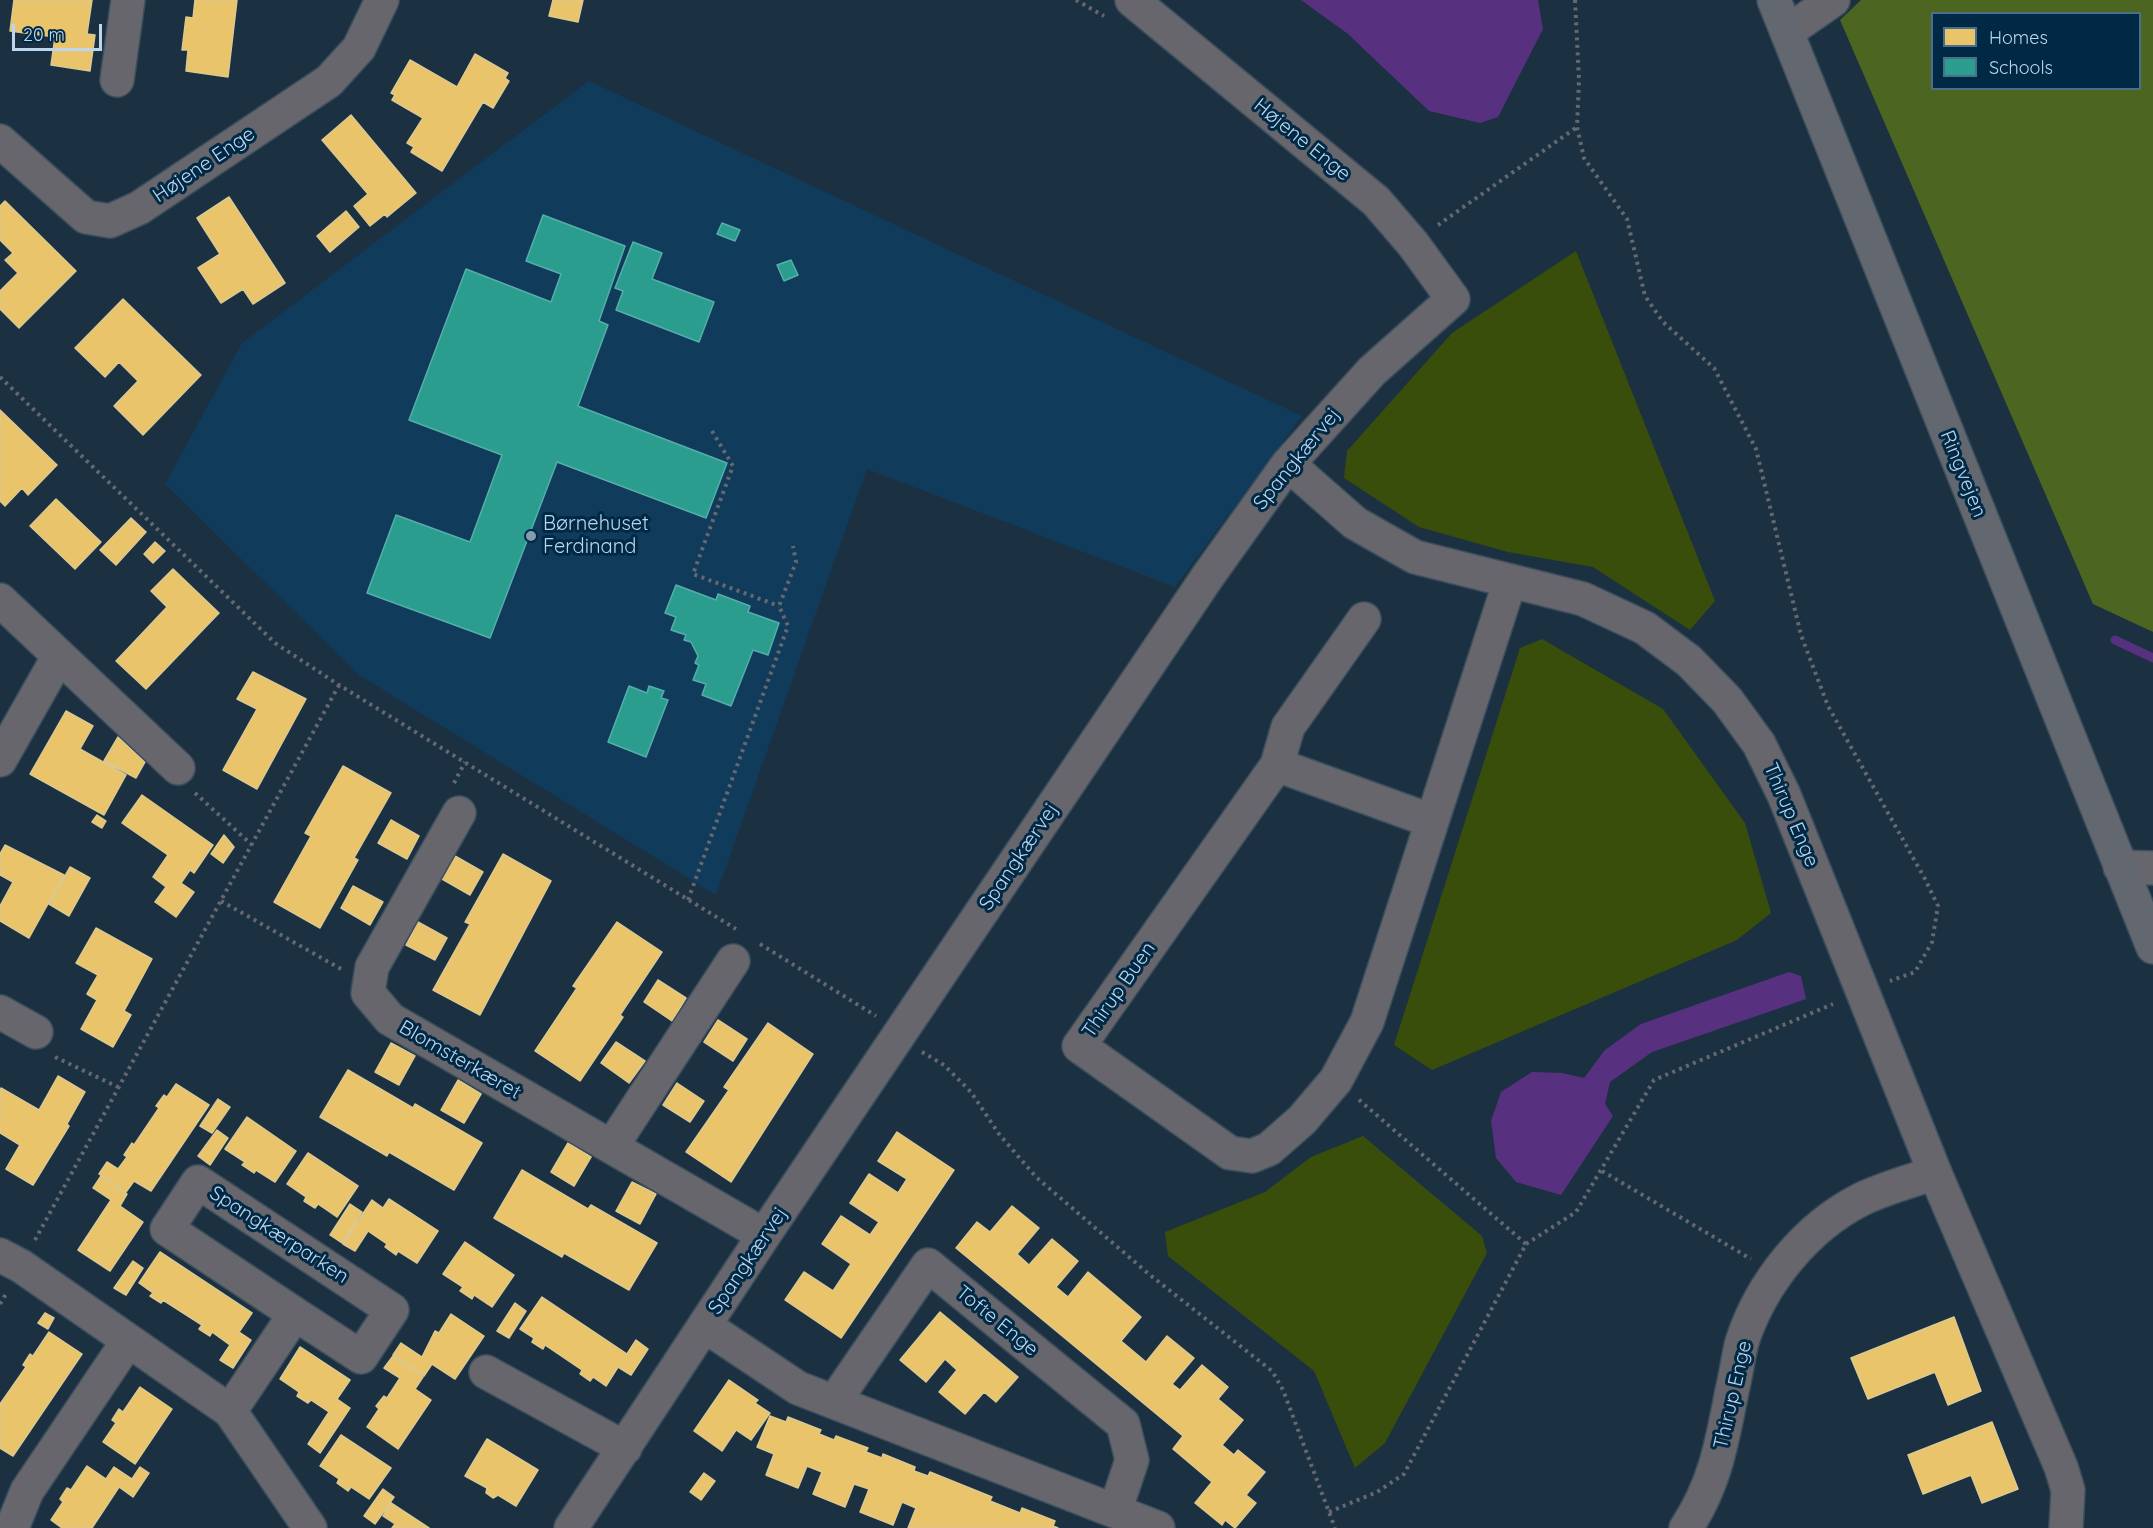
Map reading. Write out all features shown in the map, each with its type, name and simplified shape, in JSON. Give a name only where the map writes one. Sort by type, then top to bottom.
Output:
[{"type":"main road","name":"Ringvejen","points":[[1774,0],[2153,947]]},
{"type":"street","points":[[117,80],[128,0]]},
{"type":"street","name":"Højene Enge","points":[[0,141],[86,217],[110,221],[139,208],[329,81],[358,48],[382,0]]},
{"type":"street","name":"Højene Enge","points":[[1132,0],[1376,201],[1413,244],[1453,299]]},
{"type":"street","points":[[1787,32],[1833,0]]},
{"type":"street","name":"Spangkærvej","points":[[571,1528],[764,1235],[901,1035],[1208,576],[1288,464],[1372,371],[1453,299]]},
{"type":"street","name":"Thirup Enge","points":[[1288,464],[1354,523],[1415,557],[1583,599],[1645,628],[1696,669],[1727,700],[1753,735],[1784,795],[1935,1173],[2061,1467],[2068,1490],[2066,1528]]},
{"type":"street","points":[[1336,1080],[1367,1022],[1510,581]]},
{"type":"street","points":[[0,600],[178,768]]},
{"type":"street","name":"Thirup Buen","points":[[1336,1080],[1302,1120],[1269,1149],[1252,1156],[1230,1153],[1079,1046],[1277,765],[1288,727],[1364,619]]},
{"type":"street","points":[[0,760],[59,656]]},
{"type":"street","points":[[1277,765],[1432,821]]},
{"type":"street","points":[[370,981],[372,967],[459,813]]},
{"type":"street","points":[[2120,867],[2153,868]]},
{"type":"street","points":[[612,1146],[742,944]]},
{"type":"street","name":"Blomsterkæret","points":[[370,981],[369,993],[390,1019],[764,1235]]},
{"type":"street","points":[[0,1012],[36,1032]]},
{"type":"street","name":"Thirup Enge","points":[[1686,1528],[1710,1488],[1721,1449],[1742,1342],[1758,1306],[1777,1274],[1805,1240],[1832,1217],[1863,1199],[1935,1173]]},
{"type":"street","name":"Spangkærparken","points":[[198,1182],[393,1310],[361,1357],[295,1314],[167,1229],[198,1182]]},
{"type":"street","points":[[10,1261],[230,1411],[310,1528]]},
{"type":"street","name":"Tofte Enge","points":[[834,1402],[928,1265],[1123,1424],[1132,1460],[1115,1511]]},
{"type":"street","points":[[230,1411],[295,1314]]},
{"type":"street","points":[[705,1326],[798,1388],[1158,1528]]},
{"type":"street","points":[[12,1528],[27,1491],[128,1341]]},
{"type":"street","points":[[486,1372],[625,1448]]},
{"type":"path","points":[[1575,0],[1579,80],[1577,127],[1584,158],[1603,183]]},
{"type":"path","points":[[1413,244],[1496,182],[1577,127]]},
{"type":"path","points":[[0,376],[276,643],[339,686],[688,900],[742,944],[901,1035],[944,1065],[971,1092],[999,1134],[1036,1177],[1150,1275],[1272,1371],[1282,1390],[1335,1528]]},
{"type":"path","points":[[712,431],[733,466],[693,574],[779,606]]},
{"type":"path","points":[[688,900],[788,626],[779,606],[796,562],[794,546]]},
{"type":"path","points":[[0,1304],[10,1261],[118,1087],[339,686]]},
{"type":"path","points":[[178,768],[183,783],[252,845]]},
{"type":"path","points":[[221,902],[351,975],[370,981]]},
{"type":"path","points":[[36,1032],[43,1051],[118,1087]]},
{"type":"path","points":[[1329,1512],[1377,1492],[1404,1474],[1526,1244],[1336,1080]]},
{"type":"path","points":[[1602,1171],[1777,1274]]},
{"type":"shaded area","points":[[1301,0],[1538,0],[1543,29],[1498,117],[1480,123],[1429,111],[1348,34]]},
{"type":"shaded area","name":"Børnehuset Ferdinand","points":[[589,81],[1302,416],[1175,587],[867,469],[716,895],[359,675],[165,484],[242,343]]},
{"type":"shaded area","points":[[1789,972],[1801,976],[1806,999],[1652,1052],[1610,1082],[1605,1104],[1613,1116],[1561,1195],[1516,1182],[1496,1158],[1491,1121],[1501,1092],[1532,1072],[1562,1073],[1584,1078],[1605,1050],[1641,1024]]},
{"type":"green space","points":[[1861,0],[2153,0],[2153,632],[2093,604],[1840,20]]},
{"type":"green space","points":[[1576,251],[1715,601],[1690,630],[1593,567],[1508,552],[1419,527],[1344,478],[1347,451],[1452,333]]},
{"type":"green space","points":[[1542,639],[1663,709],[1745,823],[1771,913],[1737,940],[1432,1070],[1394,1045],[1520,648]]},
{"type":"green space","points":[[1363,1136],[1482,1236],[1487,1253],[1385,1443],[1355,1468],[1314,1371],[1168,1256],[1165,1232],[1265,1192],[1311,1157]]},
{"type":"building: Homes","points":[[14,0],[92,0],[87,34],[95,35],[90,71],[51,65],[55,37],[10,31]]},
{"type":"building: Homes","points":[[195,0],[237,0],[228,77],[186,71],[188,50],[182,50],[186,17],[193,18]]},
{"type":"building: Homes","points":[[553,0],[583,0],[578,22],[549,16]]},
{"type":"building: Homes","points":[[475,54],[508,73],[505,78],[509,81],[493,108],[483,102],[442,171],[411,152],[414,147],[407,143],[423,118],[392,100],[395,95],[391,93],[410,60],[457,87]]},
{"type":"building: Homes","points":[[351,115],[416,193],[387,217],[385,214],[370,226],[354,206],[368,194],[322,140]]},
{"type":"building: Homes","points":[[229,197],[285,283],[253,304],[243,289],[221,303],[198,268],[220,254],[197,218]]},
{"type":"building: Homes","points":[[5,201],[76,271],[19,328],[0,309],[0,291],[18,273],[5,260],[13,253],[0,240],[0,206]]},
{"type":"building: Homes","points":[[346,211],[359,227],[330,252],[317,236]]},
{"type":"building: Homes","points":[[123,299],[201,375],[143,435],[114,406],[138,381],[119,362],[105,377],[75,348]]},
{"type":"building: Homes","points":[[0,410],[57,465],[28,495],[22,488],[5,506],[0,501]]},
{"type":"building: Homes","points":[[56,499],[101,542],[75,569],[30,526]]},
{"type":"building: Homes","points":[[131,518],[146,532],[116,565],[100,550]]},
{"type":"building: Homes","points":[[155,542],[165,551],[153,563],[144,554]]},
{"type":"building: Homes","points":[[173,569],[219,613],[146,689],[116,661],[167,607],[151,591]]},
{"type":"building: Homes","points":[[253,672],[306,699],[257,789],[223,770],[257,709],[237,699]]},
{"type":"building: Homes","points":[[66,711],[93,726],[80,749],[126,775],[104,815],[30,774]]},
{"type":"building: Homes","points":[[118,737],[145,762],[136,778],[104,761]]},
{"type":"building: Homes","points":[[343,766],[391,793],[354,858],[358,860],[320,928],[274,902],[311,836],[305,833]]},
{"type":"building: Homes","points":[[142,795],[213,845],[194,873],[190,870],[181,883],[194,892],[176,917],[155,902],[166,887],[153,877],[168,855],[122,823]]},
{"type":"building: Homes","points":[[97,815],[106,821],[102,828],[92,822]]},
{"type":"building: Homes","points":[[391,820],[419,836],[407,859],[378,843]]},
{"type":"building: Homes","points":[[224,835],[234,847],[223,863],[211,854]]},
{"type":"building: Homes","points":[[5,845],[64,875],[29,938],[0,921],[0,906],[13,882],[0,875],[0,854]]},
{"type":"building: Homes","points":[[503,854],[551,881],[480,1015],[433,990],[470,924],[465,922]]},
{"type":"building: Homes","points":[[455,856],[483,872],[470,895],[442,879]]},
{"type":"building: Homes","points":[[70,867],[90,878],[69,916],[49,904]]},
{"type":"building: Homes","points":[[353,886],[383,902],[370,925],[341,908]]},
{"type":"building: Homes","points":[[418,922],[447,938],[435,960],[406,945]]},
{"type":"building: Homes","points":[[617,922],[662,952],[620,1015],[623,1017],[580,1081],[535,1051],[577,988],[573,986]]},
{"type":"building: Homes","points":[[96,928],[152,959],[124,1011],[131,1015],[113,1047],[81,1029],[97,1000],[87,994],[98,975],[76,963]]},
{"type":"building: Homes","points":[[658,980],[686,998],[672,1021],[644,1002]]},
{"type":"building: Homes","points":[[718,1020],[747,1039],[733,1061],[704,1042]]},
{"type":"building: Homes","points":[[768,1023],[813,1054],[731,1182],[686,1152],[729,1090],[724,1087]]},
{"type":"building: Homes","points":[[616,1042],[645,1061],[629,1083],[601,1063]]},
{"type":"building: Homes","points":[[391,1043],[415,1056],[399,1085],[375,1072]]},
{"type":"building: Homes","points":[[348,1070],[413,1108],[415,1104],[482,1143],[454,1190],[389,1152],[387,1156],[320,1117]]},
{"type":"building: Homes","points":[[58,1076],[85,1092],[67,1124],[69,1126],[33,1185],[6,1169],[20,1145],[0,1133],[0,1091],[1,1088],[39,1110]]},
{"type":"building: Homes","points":[[458,1080],[481,1094],[464,1123],[441,1110]]},
{"type":"building: Homes","points":[[677,1083],[704,1101],[690,1122],[663,1105]]},
{"type":"building: Homes","points":[[176,1084],[209,1105],[151,1191],[134,1181],[126,1192],[99,1174],[107,1162],[118,1169],[127,1157],[124,1155],[132,1143],[134,1145],[159,1108],[156,1106],[164,1095],[167,1097]]},
{"type":"building: Homes","points":[[218,1099],[230,1107],[212,1133],[200,1126]]},
{"type":"building: Homes","points":[[247,1117],[296,1151],[275,1182],[256,1170],[254,1173],[242,1165],[245,1162],[225,1149]]},
{"type":"building: Homes","points":[[217,1130],[228,1138],[210,1165],[198,1156]]},
{"type":"building: Homes","points":[[897,1132],[954,1170],[841,1338],[785,1300],[804,1272],[833,1291],[851,1264],[822,1244],[841,1216],[870,1235],[879,1222],[850,1203],[869,1174],[898,1193],[907,1179],[878,1161]]},
{"type":"building: Homes","points":[[568,1143],[591,1157],[574,1186],[551,1172]]},
{"type":"building: Homes","points":[[308,1153],[358,1186],[337,1217],[318,1204],[315,1208],[304,1201],[306,1197],[287,1184]]},
{"type":"building: Homes","points":[[522,1170],[588,1209],[591,1205],[657,1243],[629,1290],[564,1253],[562,1257],[494,1218]]},
{"type":"building: Homes","points":[[101,1176],[127,1194],[120,1206],[143,1222],[110,1271],[78,1250],[111,1200],[93,1188]]},
{"type":"building: Homes","points":[[632,1182],[656,1194],[640,1224],[616,1211]]},
{"type":"building: Homes","points":[[389,1199],[438,1231],[417,1263],[398,1251],[396,1255],[385,1247],[387,1244],[368,1231],[355,1251],[343,1244],[372,1200],[383,1208]]},
{"type":"building: Homes","points":[[350,1204],[362,1212],[342,1243],[330,1235]]},
{"type":"building: Homes","points":[[1012,1206],[1039,1228],[1017,1254],[1029,1265],[1052,1239],[1078,1261],[1056,1287],[1068,1297],[1088,1272],[1141,1317],[1121,1341],[1146,1362],[1167,1336],[1194,1358],[1172,1384],[1180,1390],[1202,1365],[1228,1387],[1218,1399],[1243,1420],[1222,1445],[1234,1455],[1238,1450],[1265,1472],[1246,1495],[1256,1503],[1235,1528],[1225,1520],[1222,1525],[1195,1503],[1212,1482],[1173,1449],[1183,1436],[956,1248],[977,1222],[990,1232]]},
{"type":"building: Homes","points":[[465,1242],[514,1275],[492,1307],[474,1295],[472,1299],[460,1291],[463,1287],[443,1274]]},
{"type":"building: Homes","points":[[160,1252],[252,1313],[239,1332],[251,1340],[233,1368],[220,1360],[230,1345],[212,1332],[210,1336],[199,1329],[202,1325],[163,1300],[161,1303],[150,1296],[153,1293],[139,1283]]},
{"type":"building: Homes","points":[[133,1261],[143,1268],[126,1295],[114,1288]]},
{"type":"building: Homes","points":[[542,1297],[627,1354],[636,1340],[648,1349],[631,1375],[618,1367],[606,1386],[593,1377],[590,1381],[580,1374],[582,1370],[545,1345],[543,1349],[532,1342],[534,1338],[520,1329]]},
{"type":"building: Homes","points":[[515,1303],[526,1311],[509,1338],[497,1331]]},
{"type":"building: Homes","points":[[940,1312],[1018,1377],[996,1402],[984,1392],[965,1414],[939,1392],[957,1370],[945,1359],[926,1382],[900,1360]]},
{"type":"building: Homes","points":[[45,1313],[54,1318],[48,1329],[38,1323]]},
{"type":"building: Homes","points":[[451,1314],[484,1336],[455,1379],[432,1364],[424,1376],[393,1355],[401,1343],[422,1357],[435,1331],[439,1333]]},
{"type":"building: Homes","points":[[1954,1317],[1981,1391],[1948,1405],[1935,1372],[1868,1399],[1851,1358]]},
{"type":"building: Homes","points":[[49,1332],[82,1354],[13,1456],[0,1448],[0,1404],[26,1367],[23,1365],[30,1354],[33,1356]]},
{"type":"building: Homes","points":[[300,1347],[350,1380],[337,1399],[350,1408],[320,1453],[308,1444],[329,1412],[311,1400],[308,1403],[297,1396],[299,1392],[280,1379]]},
{"type":"building: Homes","points":[[393,1356],[423,1377],[415,1389],[431,1400],[398,1449],[367,1427],[379,1409],[376,1406],[384,1396],[387,1398],[400,1378],[384,1368]]},
{"type":"building: Homes","points":[[729,1380],[758,1400],[755,1403],[770,1413],[751,1440],[736,1430],[722,1451],[694,1431]]},
{"type":"building: Homes","points":[[140,1387],[172,1409],[135,1464],[103,1442],[116,1423],[112,1420],[119,1409],[123,1412]]},
{"type":"building: Homes","points":[[770,1416],[786,1422],[788,1417],[821,1430],[819,1434],[834,1440],[836,1436],[868,1448],[866,1452],[882,1458],[883,1454],[915,1467],[914,1471],[928,1476],[930,1472],[992,1497],[990,1501],[1020,1513],[1022,1508],[1055,1521],[1053,1526],[1058,1528],[908,1528],[916,1508],[902,1502],[893,1525],[860,1512],[869,1489],[854,1484],[845,1507],[813,1494],[822,1472],[807,1466],[798,1488],[766,1475],[774,1454],[757,1447]]},
{"type":"building: Homes","points":[[1992,1422],[2018,1489],[1982,1503],[1971,1475],[1923,1494],[1908,1455]]},
{"type":"building: Homes","points":[[341,1435],[391,1468],[369,1499],[351,1487],[348,1491],[337,1483],[339,1479],[320,1466]]},
{"type":"building: Homes","points":[[487,1439],[538,1470],[516,1506],[498,1495],[493,1498],[486,1493],[487,1488],[465,1476]]},
{"type":"building: Homes","points":[[87,1466],[106,1479],[114,1467],[132,1479],[140,1467],[149,1473],[133,1497],[119,1487],[92,1528],[62,1528],[51,1520],[63,1502],[60,1499],[67,1488],[71,1490]]},
{"type":"building: Homes","points":[[704,1473],[715,1481],[701,1500],[690,1492]]},
{"type":"building: Homes","points":[[383,1489],[394,1497],[375,1524],[364,1516]]},
{"type":"building: Homes","points":[[391,1503],[429,1528],[392,1528],[395,1524],[383,1516]]},
{"type":"building: Schools","points":[[543,215],[625,246],[599,321],[608,325],[578,406],[727,463],[706,518],[557,462],[490,638],[367,593],[396,515],[470,542],[502,455],[409,420],[466,269],[551,302],[561,274],[526,261]]},
{"type":"building: Schools","points":[[722,223],[740,230],[735,241],[717,234]]},
{"type":"building: Schools","points":[[633,242],[662,253],[652,279],[714,302],[699,342],[616,310],[623,291],[615,288]]},
{"type":"building: Schools","points":[[791,260],[798,275],[784,281],[777,265]]},
{"type":"building: Schools","points":[[676,585],[716,600],[718,594],[750,606],[748,612],[779,623],[768,655],[753,650],[731,706],[702,695],[706,684],[693,680],[699,665],[695,663],[698,656],[691,642],[684,640],[686,635],[671,630],[676,617],[665,613]]},
{"type":"building: Schools","points":[[629,686],[647,693],[649,686],[664,691],[661,698],[668,700],[646,757],[608,742]]},
{"type":"waterway","points":[[2115,640],[2153,658]]},
{"type":"place","name":"Børnehuset Ferdinand","points":[[531,536]]}]
